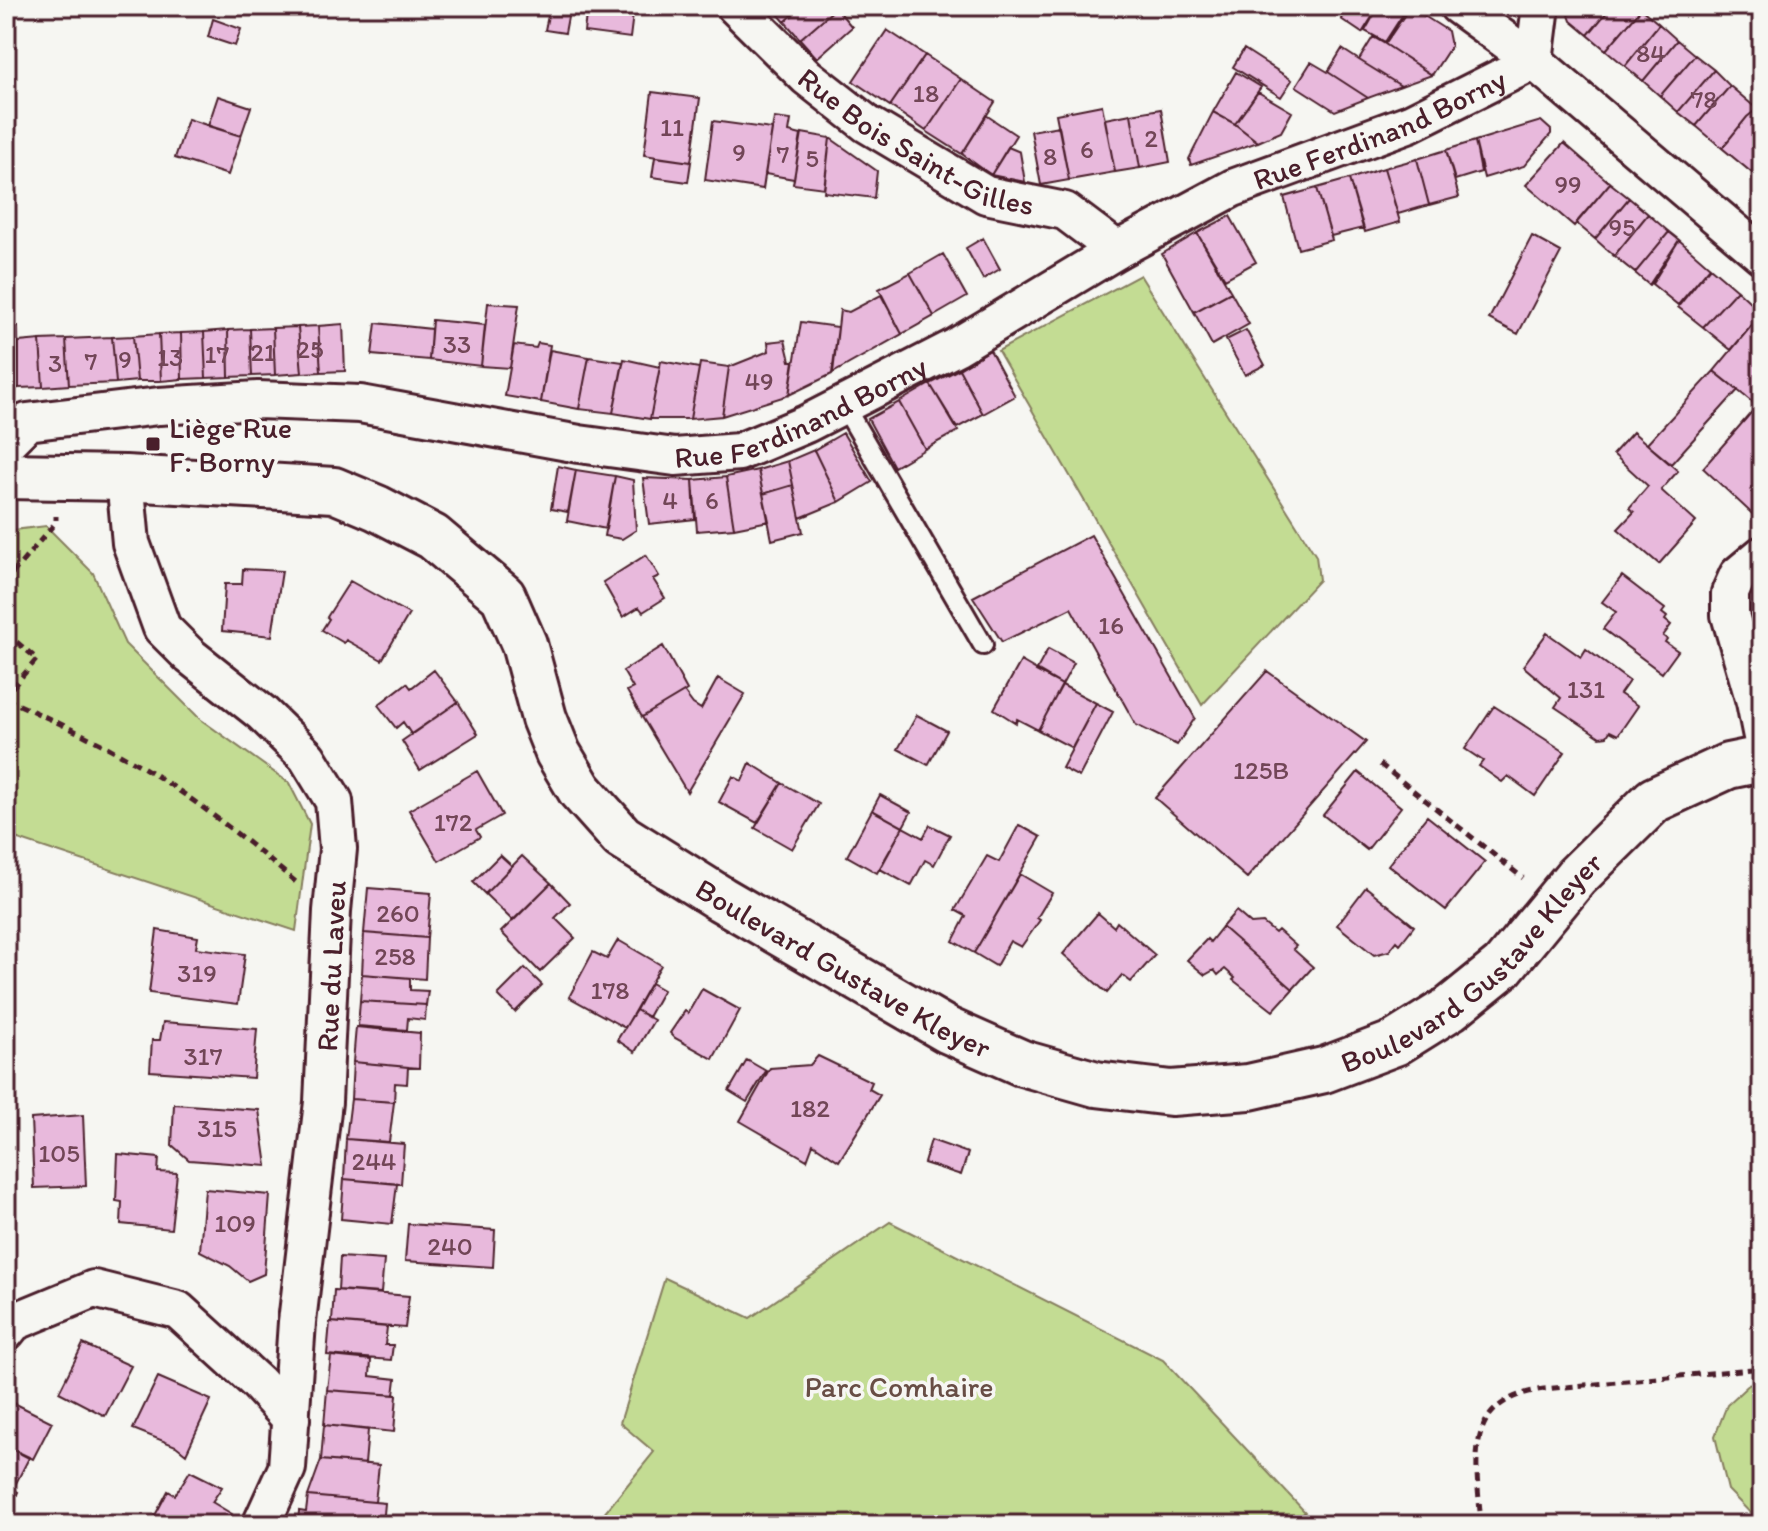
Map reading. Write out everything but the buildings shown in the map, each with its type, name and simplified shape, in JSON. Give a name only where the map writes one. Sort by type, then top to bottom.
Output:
[{"type":"street","name":"Rue Bois Saint-Gilles","points":[[735,6],[807,77],[867,124],[986,195],[1065,211],[1117,250]]},
{"type":"street","points":[[1458,6],[1534,61],[1762,255]]},
{"type":"street","points":[[1534,61],[1541,6]]},
{"type":"street","name":"Rue Ferdinand Borny","points":[[6,443],[27,422],[159,406],[258,400],[360,404],[579,444],[675,457],[739,452],[806,424],[956,347],[1117,250],[1233,188],[1410,123],[1534,61]]},
{"type":"street","name":"Boulevard Gustave Kleyer","points":[[6,476],[125,478],[334,490],[433,537],[503,596],[524,644],[544,718],[558,753],[580,790],[622,837],[721,899],[947,1030],[1022,1063],[1096,1084],[1171,1093],[1249,1087],[1324,1070],[1395,1043],[1451,1008],[1503,966],[1576,877],[1654,800],[1728,766],[1762,759]]},
{"type":"street","name":"Rue du Laveu","points":[[125,478],[131,543],[162,628],[190,656],[262,713],[307,757],[334,801],[338,849],[323,1102],[297,1322],[287,1468],[261,1525]]},
{"type":"street","points":[[1762,555],[1738,575],[1730,593],[1730,615],[1762,737]]},
{"type":"street","points":[[6,1332],[14,1322],[94,1289],[178,1310],[257,1382],[291,1419]]},
{"type":"lane","points":[[843,404],[983,645]]},
{"type":"path","points":[[12,574],[56,522]]},
{"type":"path","points":[[6,633],[37,659],[6,697],[82,733],[160,778],[241,836],[332,911]]},
{"type":"path","points":[[1380,764],[1555,903]]},
{"type":"path","points":[[1481,1525],[1475,1447],[1483,1425],[1511,1397],[1521,1392],[1544,1389],[1762,1368]]},
{"type":"green space","points":[[1140,275],[1316,556],[1319,580],[1202,705],[998,351]]},
{"type":"green space","points":[[46,526],[93,573],[125,644],[200,719],[289,783],[310,824],[296,931],[6,835],[6,531]]},
{"type":"green space","name":"Parc Comhaire","points":[[890,1222],[1163,1360],[1305,1512],[1293,1525],[595,1525],[654,1452],[620,1423],[665,1278],[750,1318]]},
{"type":"green space","points":[[1762,1379],[1762,1525],[1728,1490],[1715,1436],[1727,1405],[1754,1380]]},
{"type":"place","name":"Liège Rue F. Borny","points":[[153,444]]}]
